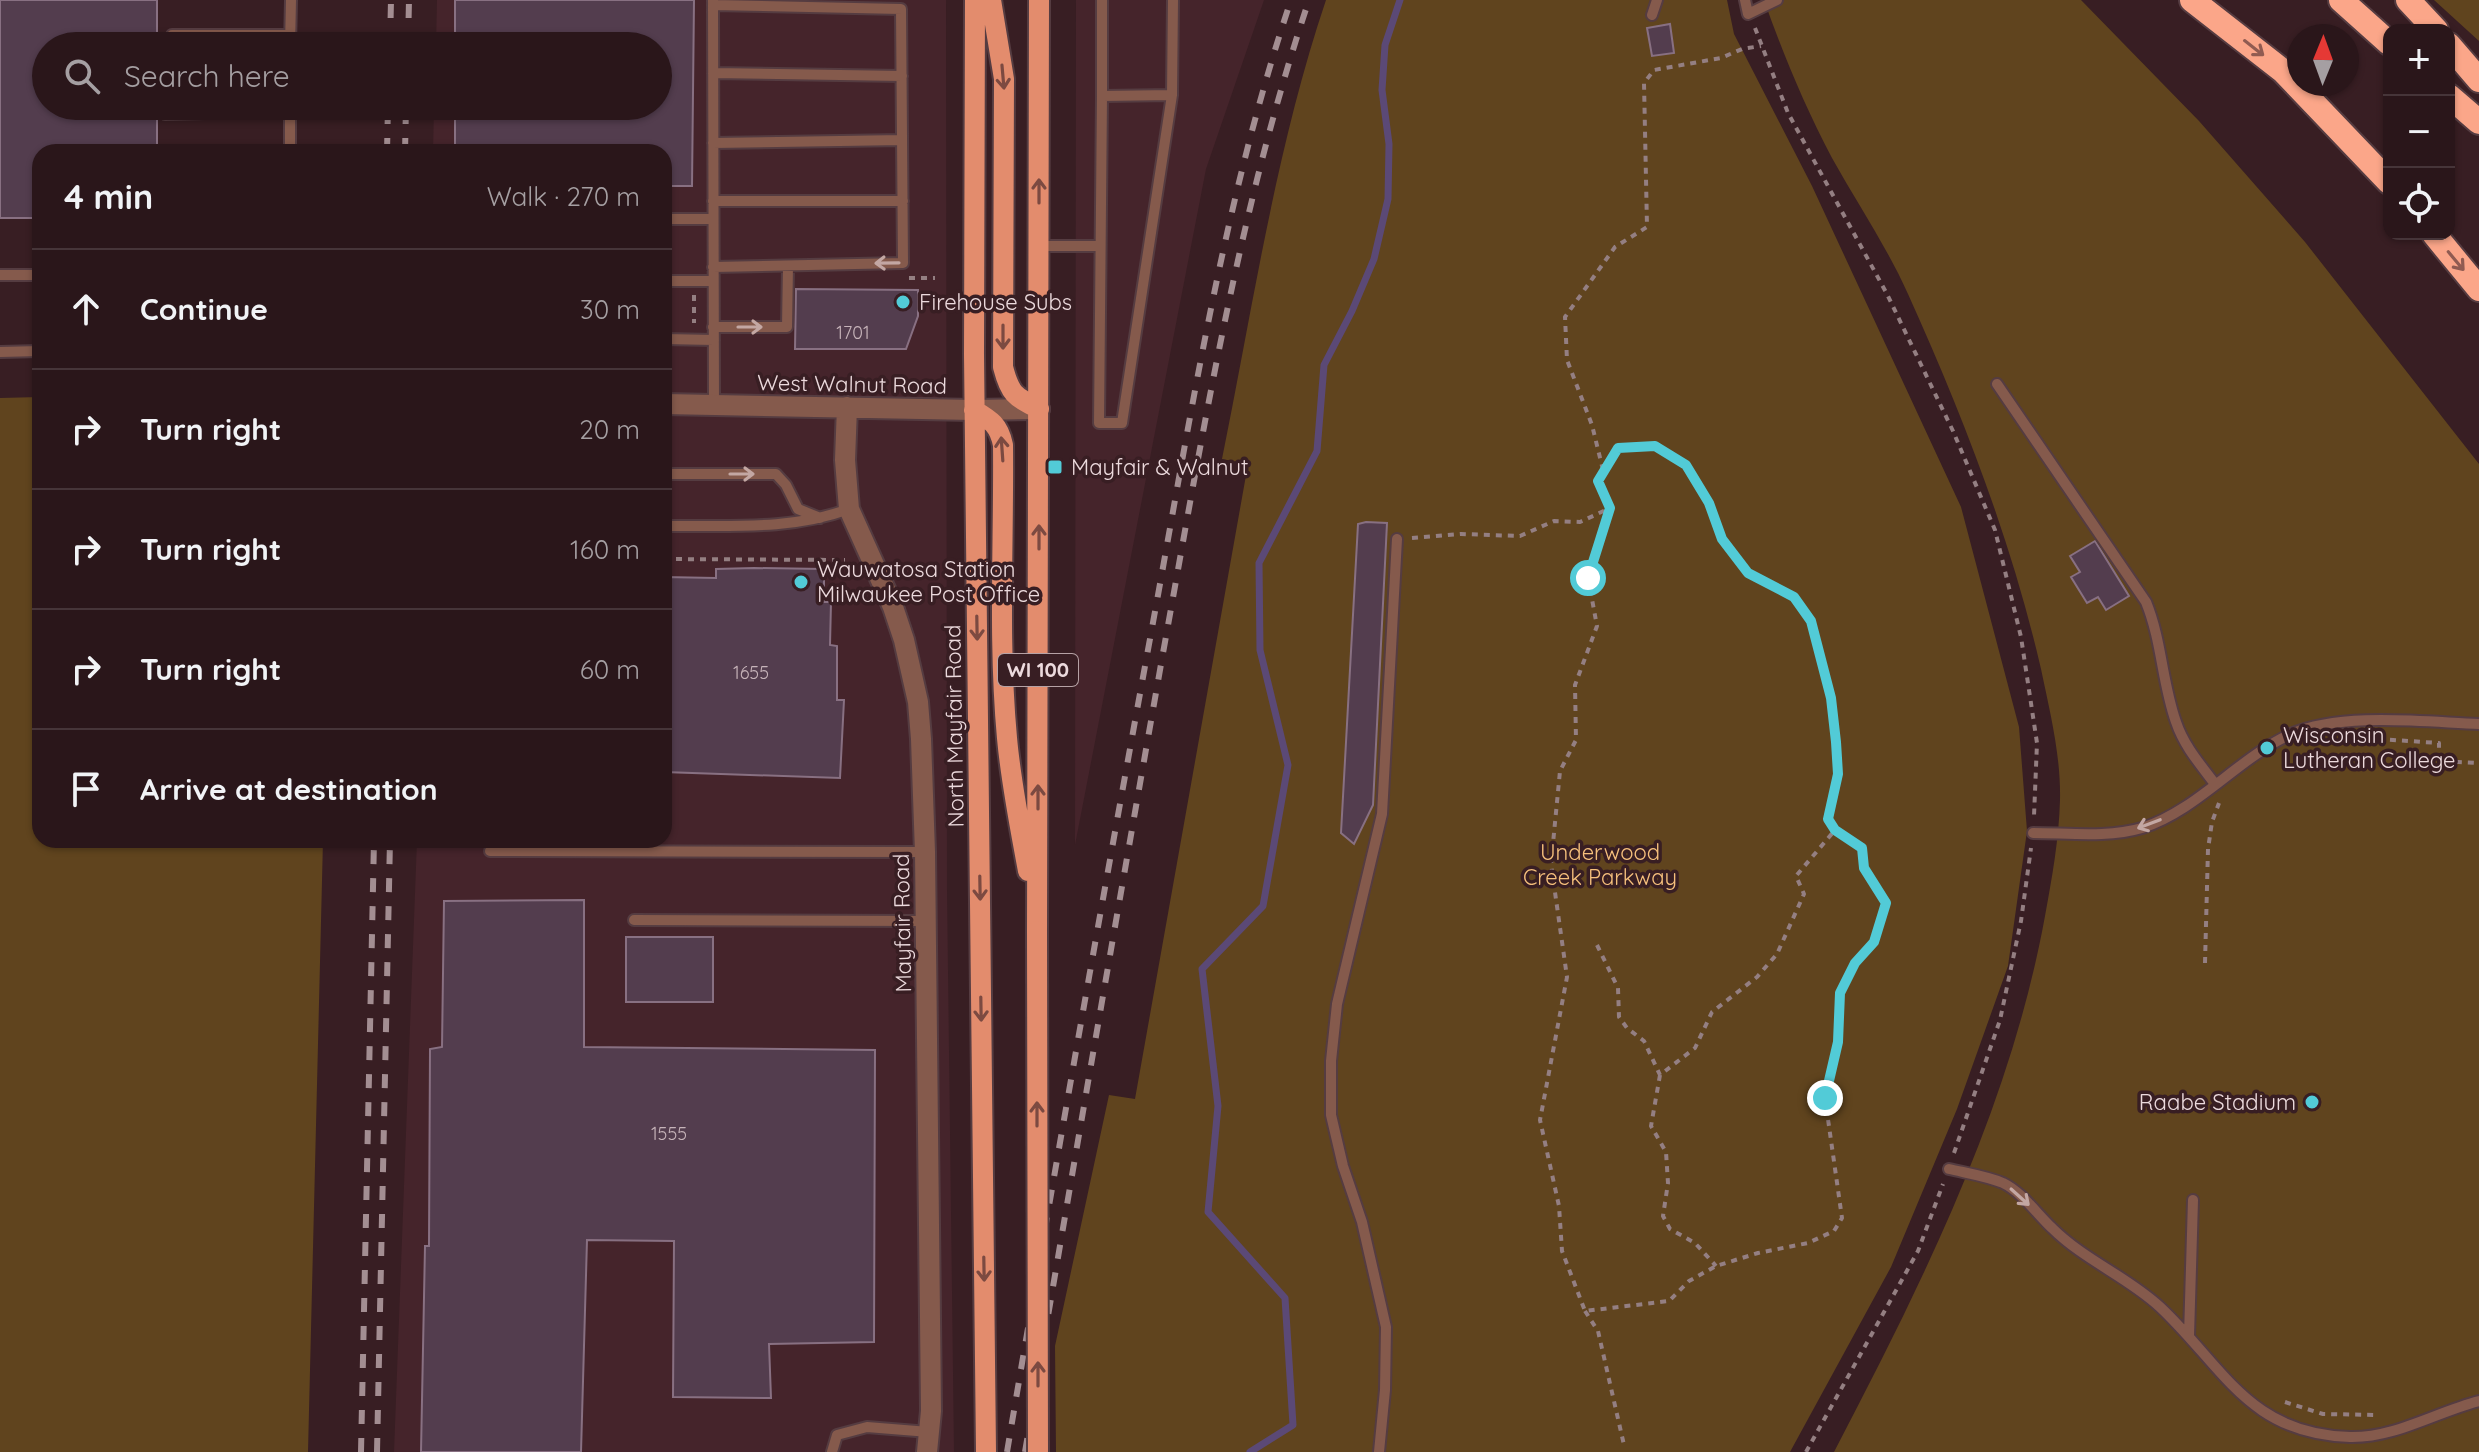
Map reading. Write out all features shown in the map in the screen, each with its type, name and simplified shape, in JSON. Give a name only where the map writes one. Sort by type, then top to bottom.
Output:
[{"type":"highway","points":[[2192,0],[2283,71],[2383,176]]},
{"type":"highway","points":[[2341,0],[2383,38]]},
{"type":"highway","points":[[2408,0],[2430,24]]},
{"type":"highway","points":[[2455,52],[2479,80]]},
{"type":"highway","points":[[2455,101],[2479,122]]},
{"type":"highway","points":[[2439,240],[2479,289]]},
{"type":"main road","name":"North Mayfair Road","points":[[975,0],[974,410],[986,1452]]},
{"type":"main road","points":[[991,0],[1004,79],[1003,367],[1008,387],[1015,397],[1039,409]]},
{"type":"main road","name":"WI 100","points":[[1038,1452],[1039,0]]},
{"type":"main road","points":[[974,410],[994,422],[1003,445],[1006,735],[1037,924]]},
{"type":"street","name":"West Walnut Road","points":[[672,404],[1039,409]]},
{"type":"street","name":"Mayfair Road","points":[[847,407],[845,460],[849,509],[893,607],[912,674],[921,739],[926,921],[928,1442]]},
{"type":"lane","points":[[290,32],[291,0]]},
{"type":"lane","points":[[1102,0],[1099,423],[1122,423],[1172,95],[1173,0]]},
{"type":"lane","points":[[1652,15],[1657,0]]},
{"type":"lane","points":[[1745,0],[1748,14],[1777,0]]},
{"type":"lane","points":[[713,267],[903,263],[901,9],[713,3],[713,73],[713,143],[713,201],[713,219],[713,267],[713,327],[714,406]]},
{"type":"lane","points":[[713,73],[902,76]]},
{"type":"lane","points":[[1102,96],[1172,95]]},
{"type":"lane","points":[[290,120],[290,144]]},
{"type":"lane","points":[[713,143],[902,140]]},
{"type":"lane","points":[[713,201],[903,201]]},
{"type":"lane","points":[[672,219],[713,219]]},
{"type":"lane","points":[[1039,246],[1100,246]]},
{"type":"lane","points":[[713,327],[787,327],[788,266]]},
{"type":"lane","points":[[0,275],[32,275]]},
{"type":"lane","points":[[672,281],[713,281]]},
{"type":"lane","points":[[672,339],[714,340]]},
{"type":"lane","points":[[0,352],[32,351]]},
{"type":"lane","points":[[1997,384],[2146,602],[2157,635],[2175,722],[2192,756],[2215,784]]},
{"type":"lane","points":[[672,474],[776,474],[786,485],[798,509],[822,518]]},
{"type":"lane","points":[[672,526],[785,525],[849,509]]},
{"type":"lane","points":[[1379,1452],[1385,1390],[1386,1327],[1362,1222],[1343,1166],[1331,1115],[1331,1061],[1337,1004],[1382,814],[1397,539]]},
{"type":"lane","points":[[2033,833],[2119,833],[2143,827],[2163,819],[2268,747],[2294,733],[2331,724],[2373,720],[2479,724]]},
{"type":"lane","points":[[490,851],[925,852]]},
{"type":"lane","points":[[634,920],[926,921]]},
{"type":"lane","points":[[1949,1169],[2003,1183],[2015,1191],[2074,1248],[2156,1303],[2245,1400],[2268,1415],[2302,1429],[2352,1437],[2378,1434],[2479,1401]]},
{"type":"lane","points":[[2189,1336],[2193,1200]]},
{"type":"lane","points":[[832,1452],[837,1435],[867,1427],[928,1442]]},
{"type":"path","points":[[1748,14],[1788,113],[1887,294],[1953,431],[1995,530],[2021,637],[2037,743],[2033,833],[2021,921],[2000,1020],[1918,1251],[1806,1452]]},
{"type":"path","points":[[1603,470],[1592,425],[1567,360],[1565,317],[1615,247],[1647,227],[1644,83],[1654,70],[1721,58],[1742,49],[1762,46]]},
{"type":"path","points":[[909,278],[935,278]]},
{"type":"path","points":[[694,289],[694,326]]},
{"type":"path","points":[[1585,1311],[1669,1301],[1689,1281],[1716,1266],[1758,1253],[1808,1243],[1834,1231],[1842,1218],[1825,1098],[1838,1042],[1840,993],[1855,963],[1874,942],[1886,903],[1864,868],[1862,848],[1835,830],[1828,819],[1838,774],[1836,742],[1831,698],[1811,621],[1794,597],[1748,573],[1722,539],[1709,503],[1686,465],[1655,446],[1618,448],[1598,481],[1610,508],[1588,578],[1597,626],[1575,685],[1576,740],[1560,771],[1551,864],[1567,977],[1540,1120],[1559,1206],[1562,1251],[1585,1311],[1598,1331],[1624,1445]]},
{"type":"path","points":[[1397,539],[1461,534],[1520,536],[1554,521],[1580,522],[1610,508]]},
{"type":"path","points":[[672,559],[845,560]]},
{"type":"path","points":[[2365,738],[2439,743],[2439,761],[2479,763]]},
{"type":"path","points":[[2205,963],[2208,849],[2219,800],[2215,784]]},
{"type":"path","points":[[1660,1075],[1695,1048],[1712,1012],[1757,977],[1777,954],[1804,894],[1796,876],[1835,830]]},
{"type":"path","points":[[1597,945],[1618,988],[1619,1017],[1644,1041],[1660,1075],[1651,1126],[1666,1152],[1668,1183],[1663,1216],[1670,1229],[1695,1243],[1716,1266]]},
{"type":"shaded area","points":[[437,0],[946,0],[947,890],[954,1452],[394,1452],[417,848],[672,848],[672,144],[433,144],[434,120],[672,120],[672,32],[436,32]]},
{"type":"shaded area","points":[[1076,0],[1264,0],[1206,169],[1075,845]]},
{"type":"green space","name":"Underwood Creek Parkway","points":[[1326,0],[1727,0],[1734,34],[1812,186],[1961,507],[2019,727],[2027,831],[2008,966],[1957,1109],[1891,1267],[1790,1452],[1056,1452],[1055,1346],[1109,1095],[1135,1099],[1248,464],[1222,459],[1279,170],[1308,56]]},
{"type":"green space","name":"Wisconsin Lutheran College","points":[[1764,0],[2081,0],[2199,121],[2305,242],[2479,464],[2479,1452],[1834,1452],[1931,1258],[1960,1192],[2010,1057],[2030,987],[2045,916],[2057,844],[2060,784],[2057,751],[2041,669],[2015,573],[1984,478],[1900,277],[1832,158],[1787,60]]},
{"type":"green space","points":[[2434,0],[2479,0],[2479,41]]},
{"type":"green space","points":[[32,397],[32,848],[323,848],[308,1452],[0,1452],[0,398]]},
{"type":"building","points":[[0,0],[157,0],[157,32],[32,32],[32,120],[157,120],[157,144],[32,144],[32,218],[0,218]]},
{"type":"building","points":[[455,0],[694,0],[692,186],[672,186],[672,144],[455,144],[455,120],[672,120],[672,32],[455,32]]},
{"type":"building","points":[[1670,24],[1674,53],[1652,56],[1647,28]]},
{"type":"building","points":[[796,289],[918,290],[918,316],[906,349],[795,349]]},
{"type":"building","points":[[1387,523],[1373,805],[1354,844],[1341,833],[1358,524]]},
{"type":"building","points":[[2095,541],[2129,596],[2106,610],[2098,597],[2087,603],[2071,577],[2080,572],[2070,556]]},
{"type":"building","points":[[716,569],[824,569],[824,602],[831,602],[830,645],[837,646],[837,700],[844,700],[840,778],[672,772],[672,577],[716,578]]},
{"type":"building","points":[[584,900],[584,1047],[875,1050],[874,1342],[769,1344],[771,1398],[673,1397],[674,1241],[587,1240],[581,1452],[421,1452],[425,1246],[429,1246],[430,1049],[442,1047],[444,901]]},
{"type":"building","points":[[626,937],[713,937],[713,1002],[626,1002]]},
{"type":"waterway","points":[[1250,1452],[1293,1425],[1285,1298],[1208,1212],[1218,1106],[1202,969],[1263,906],[1288,765],[1260,650],[1259,563],[1317,451],[1324,365],[1374,259],[1388,199],[1389,144],[1382,90],[1385,45],[1400,0]]},
{"type":"railway","points":[[390,32],[391,0]]},
{"type":"railway","points":[[408,32],[409,0]]},
{"type":"railway","points":[[1007,1452],[1196,383],[1228,228],[1267,75],[1291,0]]},
{"type":"railway","points":[[1025,1452],[1163,653],[1224,324],[1262,161],[1309,0]]},
{"type":"railway","points":[[387,144],[388,120]]},
{"type":"railway","points":[[405,144],[406,120]]},
{"type":"railway","points":[[361,1452],[374,848]]},
{"type":"railway","points":[[377,1452],[390,848]]},
{"type":"place","name":"Firehouse Subs","points":[[903,302]]},
{"type":"place","name":"Mayfair & Walnut","points":[[1055,467]]},
{"type":"place","name":"Wauwatosa Station Milwaukee Post Office","points":[[801,582]]},
{"type":"place","name":"Wisconsin Lutheran College","points":[[2267,748]]},
{"type":"place","name":"Raabe Stadium","points":[[2312,1102]]},
{"type":"route","points":[[1588,578],[1610,508],[1598,481],[1603,470],[1618,448],[1655,446],[1686,465],[1709,503],[1722,539],[1748,573],[1794,597],[1811,621],[1831,698],[1836,742],[1838,774],[1828,819],[1835,830],[1862,848],[1864,868],[1886,903],[1874,942],[1855,963],[1840,993],[1838,1042],[1825,1098]]}]
